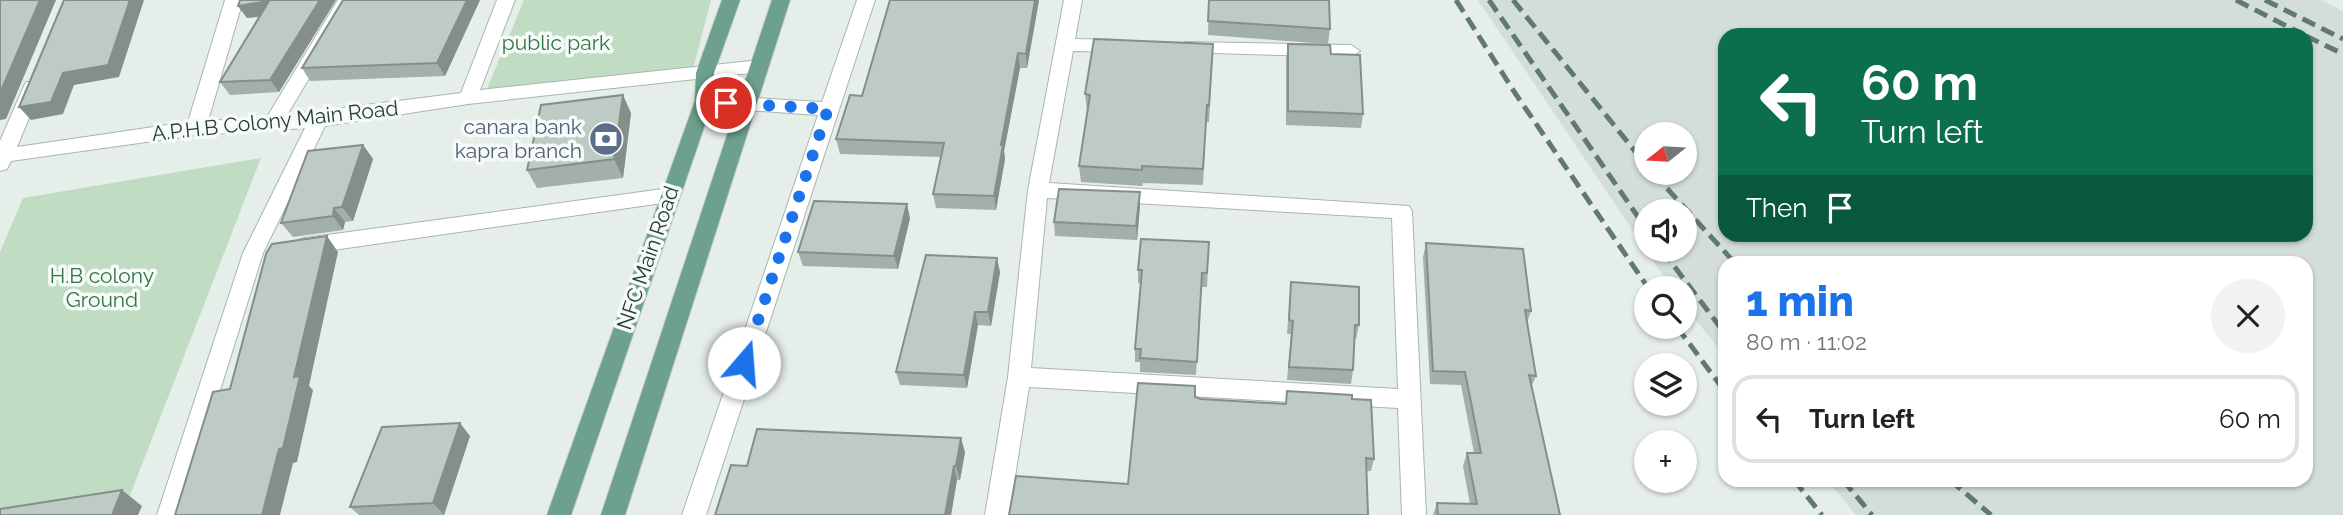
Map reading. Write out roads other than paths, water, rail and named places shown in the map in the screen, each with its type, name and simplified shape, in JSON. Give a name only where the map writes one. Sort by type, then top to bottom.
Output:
[{"type":"main road","name":"NFC Main Road","points":[[559,515],[704,101],[705,73],[731,0]]},
{"type":"main road","points":[[612,515],[781,0]]},
{"type":"street","points":[[196,128],[234,0]]},
{"type":"street","points":[[274,121],[347,0]]},
{"type":"street","points":[[468,98],[506,0]]},
{"type":"street","points":[[694,515],[866,0]]},
{"type":"street","points":[[997,515],[1019,377],[1038,190],[1073,0]]},
{"type":"street","points":[[1064,45],[1146,47]]},
{"type":"street","points":[[1173,47],[1351,51]]},
{"type":"street","points":[[1,158],[41,65]]},
{"type":"street","name":"A.P.H.B Colony Main Road","points":[[1,158],[196,128],[274,121],[318,121],[468,98],[760,66]]},
{"type":"street","points":[[704,101],[828,109]]},
{"type":"street","points":[[169,515],[253,253],[318,121]]},
{"type":"street","points":[[1038,190],[1402,211],[1414,515]]},
{"type":"street","points":[[253,253],[670,195]]},
{"type":"street","points":[[1019,377],[1408,399]]},
{"type":"railway","points":[[1456,0],[1515,93],[1640,276]]},
{"type":"railway","points":[[1489,0],[1634,211]]},
{"type":"railway","points":[[1513,0],[1634,150]]},
{"type":"railway","points":[[2236,0],[2290,28]]},
{"type":"railway","points":[[2265,0],[2343,39]]},
{"type":"railway","points":[[2313,39],[2343,54]]},
{"type":"railway","points":[[1665,186],[1729,256]]},
{"type":"railway","points":[[1671,262],[1718,324]]},
{"type":"railway","points":[[1686,339],[1718,382]]},
{"type":"railway","points":[[1800,487],[1822,515]]},
{"type":"railway","points":[[1849,487],[1872,515]]},
{"type":"railway","points":[[1958,487],[1991,515]]},
{"type":"place","name":"canara bank kapra branch","points":[[606,139]]},
{"type":"park label","name":"public park","points":[[556,43]]},
{"type":"park label","name":"H.B colony Ground","points":[[102,288]]}]
